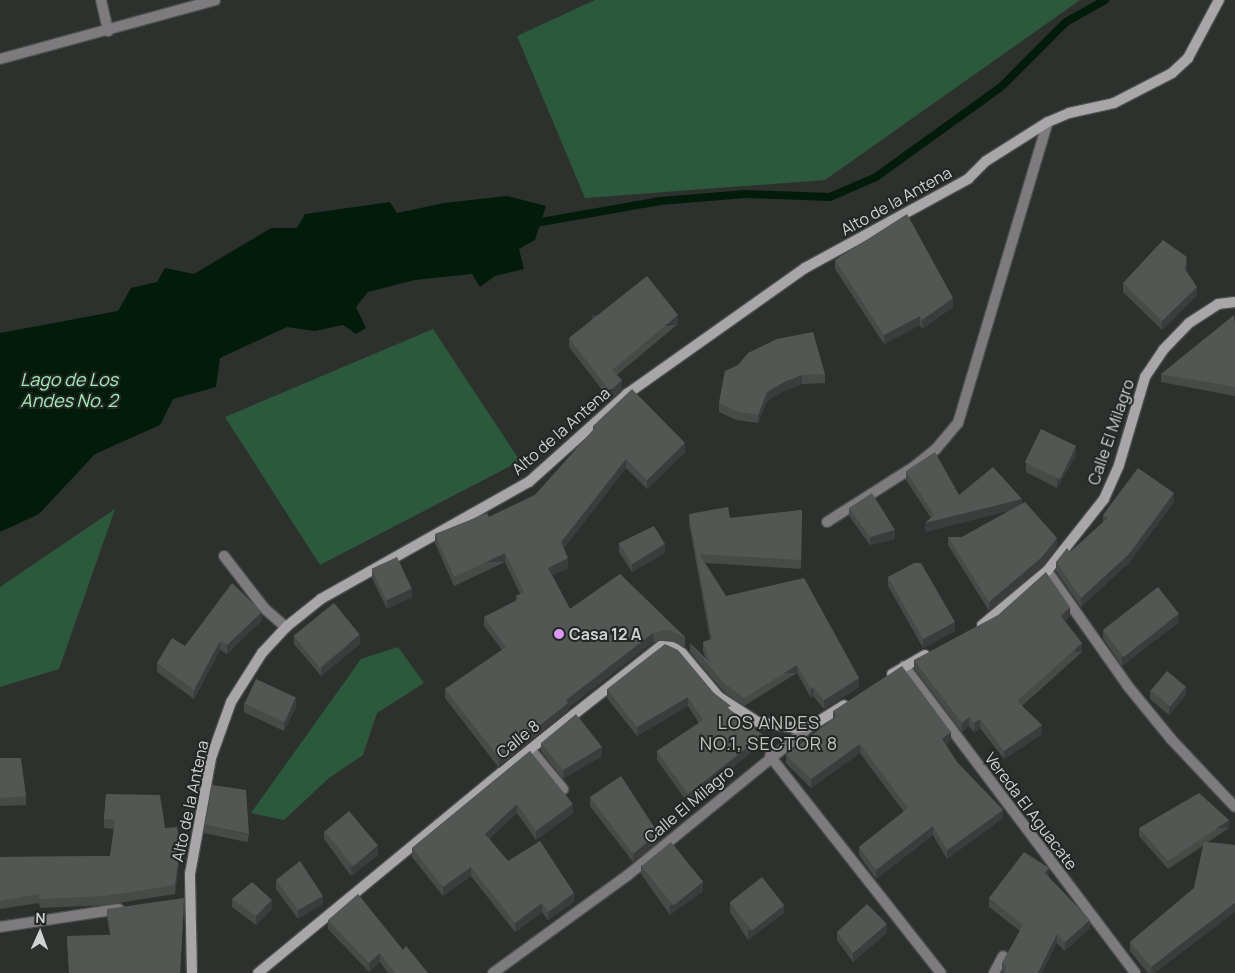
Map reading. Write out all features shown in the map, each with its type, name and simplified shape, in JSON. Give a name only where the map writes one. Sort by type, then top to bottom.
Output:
[{"type":"street","points":[[101,0],[108,31]]},
{"type":"street","points":[[0,59],[108,31],[215,0]]},
{"type":"street","name":"Alto de la Antena","points":[[192,973],[185,900],[212,758],[231,702],[262,653],[286,627],[321,598],[529,482],[627,394],[805,268],[968,179],[986,161],[1048,122],[1069,113],[1114,104],[1172,73],[1188,58],[1219,0]]},
{"type":"street","points":[[827,522],[915,466],[936,449],[958,423],[1048,122]]},
{"type":"street","name":"Calle El Milagro","points":[[971,630],[988,621],[1047,571],[1104,499],[1119,465],[1145,377],[1163,350],[1189,323],[1218,304],[1235,302]]},
{"type":"street","points":[[224,556],[266,609],[286,627]]},
{"type":"street","points":[[1047,571],[1127,685],[1171,739],[1235,807]]},
{"type":"street","name":"Calle 8","points":[[258,973],[530,749],[650,654],[666,646],[682,653],[719,697],[736,710],[776,726],[811,726]]},
{"type":"street","points":[[881,681],[938,648]]},
{"type":"street","name":"Vereda El Aguacate","points":[[904,666],[1135,973]]},
{"type":"street","name":"Calle El Milagro","points":[[492,973],[628,875],[770,756],[811,726],[858,696]]},
{"type":"street","points":[[530,749],[563,790]]},
{"type":"street","points":[[770,756],[942,973]]},
{"type":"street","points":[[0,926],[133,907]]},
{"type":"street","points":[[994,973],[1003,956]]},
{"type":"green space","points":[[595,0],[1080,0],[825,180],[585,198],[517,36]]},
{"type":"green space","points":[[433,329],[520,461],[320,565],[225,417]]},
{"type":"green space","points":[[115,509],[59,669],[0,687],[0,587]]},
{"type":"green space","points":[[398,647],[424,683],[377,713],[363,755],[329,778],[284,820],[251,813],[361,659]]},
{"type":"water","name":"Lago de Los Andes No. 2","points":[[507,196],[546,206],[535,240],[519,249],[524,269],[495,276],[480,287],[472,274],[415,280],[368,292],[356,307],[366,328],[356,334],[343,325],[315,331],[287,327],[220,358],[216,387],[173,399],[160,425],[95,454],[39,514],[0,532],[0,333],[118,311],[131,288],[157,282],[165,268],[194,274],[271,228],[297,228],[305,214],[390,202],[397,213],[444,203]]},
{"type":"building","points":[[907,214],[953,298],[922,320],[920,316],[884,335],[835,260]]},
{"type":"building","points":[[1163,240],[1187,257],[1185,269],[1197,287],[1162,321],[1123,283]]},
{"type":"building","points":[[647,276],[678,315],[612,370],[622,380],[610,391],[569,338]]},
{"type":"building","points":[[1234,315],[1235,387],[1161,374]]},
{"type":"building","points":[[813,332],[825,374],[802,375],[784,382],[767,392],[758,415],[736,411],[719,403],[725,371],[738,365],[748,353],[777,339]]},
{"type":"building","points":[[632,389],[685,443],[647,480],[626,459],[561,542],[568,558],[548,568],[570,609],[620,574],[685,637],[668,630],[653,633],[566,700],[568,703],[499,758],[445,689],[506,647],[484,617],[519,599],[516,596],[524,592],[505,553],[454,577],[435,534],[487,513],[489,517],[535,495],[595,428],[593,426]]},
{"type":"building","points":[[1041,429],[1076,446],[1060,479],[1025,462]]},
{"type":"building","points":[[935,452],[959,495],[993,467],[1022,499],[925,523],[934,515],[906,471]]},
{"type":"building","points":[[1138,468],[1174,493],[1129,554],[1081,598],[1056,562],[1067,548],[1070,552],[1108,518],[1103,515]]},
{"type":"building","points":[[872,493],[895,530],[870,537],[849,508]]},
{"type":"building","points":[[1025,502],[1057,538],[1042,557],[989,602],[948,537],[962,537]]},
{"type":"building","points":[[728,507],[730,518],[802,510],[801,560],[699,554],[726,596],[804,578],[859,678],[824,700],[813,687],[811,689],[797,665],[744,698],[724,683],[690,643],[711,664],[703,642],[712,639],[689,514]]},
{"type":"building","points":[[654,526],[665,544],[632,564],[619,543]]},
{"type":"building","points":[[397,557],[412,589],[386,601],[372,569]]},
{"type":"building","points":[[914,563],[921,563],[955,622],[923,639],[888,577]]},
{"type":"building","points":[[1046,572],[1070,607],[1061,616],[1082,643],[1017,701],[1042,725],[1004,751],[980,719],[974,723],[969,717],[962,723],[914,660],[998,615]]},
{"type":"building","points":[[232,583],[262,612],[227,645],[220,641],[194,690],[157,663],[172,638],[185,646]]},
{"type":"building","points":[[1158,587],[1179,614],[1124,657],[1103,630]]},
{"type":"building","points":[[334,603],[360,635],[319,668],[294,636]]},
{"type":"building","points":[[665,644],[678,650],[714,693],[731,706],[727,708],[763,735],[688,794],[657,751],[703,720],[688,697],[637,727],[607,689]]},
{"type":"building","points":[[902,666],[951,732],[942,739],[957,762],[1003,810],[947,850],[933,826],[876,870],[859,847],[908,808],[860,744],[811,779],[786,755],[837,716],[833,711]]},
{"type":"building","points":[[1167,671],[1186,687],[1170,706],[1151,690]]},
{"type":"building","points":[[256,679],[296,698],[284,722],[245,703]]},
{"type":"building","points":[[576,714],[602,747],[563,770],[541,743]]},
{"type":"building","points":[[530,751],[573,804],[536,831],[517,804],[485,834],[508,861],[540,841],[574,893],[548,912],[542,903],[515,923],[471,867],[443,887],[412,848]]},
{"type":"building","points":[[0,758],[21,758],[26,796],[0,798]]},
{"type":"building","points":[[621,776],[658,833],[633,854],[590,797]]},
{"type":"building","points":[[212,785],[246,790],[249,834],[205,825]]},
{"type":"building","points":[[1199,793],[1229,820],[1168,861],[1139,828]]},
{"type":"building","points":[[106,794],[160,795],[165,828],[177,827],[180,846],[175,885],[105,896],[40,899],[39,894],[0,901],[0,857],[110,856],[115,820],[104,819]]},
{"type":"building","points":[[349,811],[378,845],[353,866],[324,832]]},
{"type":"building","points":[[671,842],[703,882],[674,906],[641,866]]},
{"type":"building","points":[[1204,842],[1235,845],[1235,903],[1151,967],[1130,942],[1194,888]]},
{"type":"building","points":[[1024,852],[1049,868],[1045,873],[1090,920],[1065,942],[1057,934],[1038,973],[1004,973],[1007,966],[1002,963],[1023,925],[989,898]]},
{"type":"building","points":[[300,861],[323,896],[298,910],[276,880]]},
{"type":"building","points":[[762,877],[784,905],[752,931],[730,902]]},
{"type":"building","points":[[252,882],[272,900],[256,916],[232,899]]},
{"type":"building","points":[[358,894],[403,950],[406,946],[428,973],[395,973],[380,953],[369,963],[328,920]]},
{"type":"building","points":[[184,898],[180,973],[69,973],[67,936],[111,935],[107,909]]},
{"type":"building","points":[[867,904],[887,924],[853,953],[837,932]]},
{"type":"waterway","points":[[541,222],[660,201],[746,194],[830,197],[876,177],[1001,87],[1066,22],[1105,0]]},
{"type":"place","name":"Casa 12 A","points":[[559,634]]},
{"type":"district","name":"LOS ANDES NO.1, SECTOR 8","points":[[769,733]]}]
